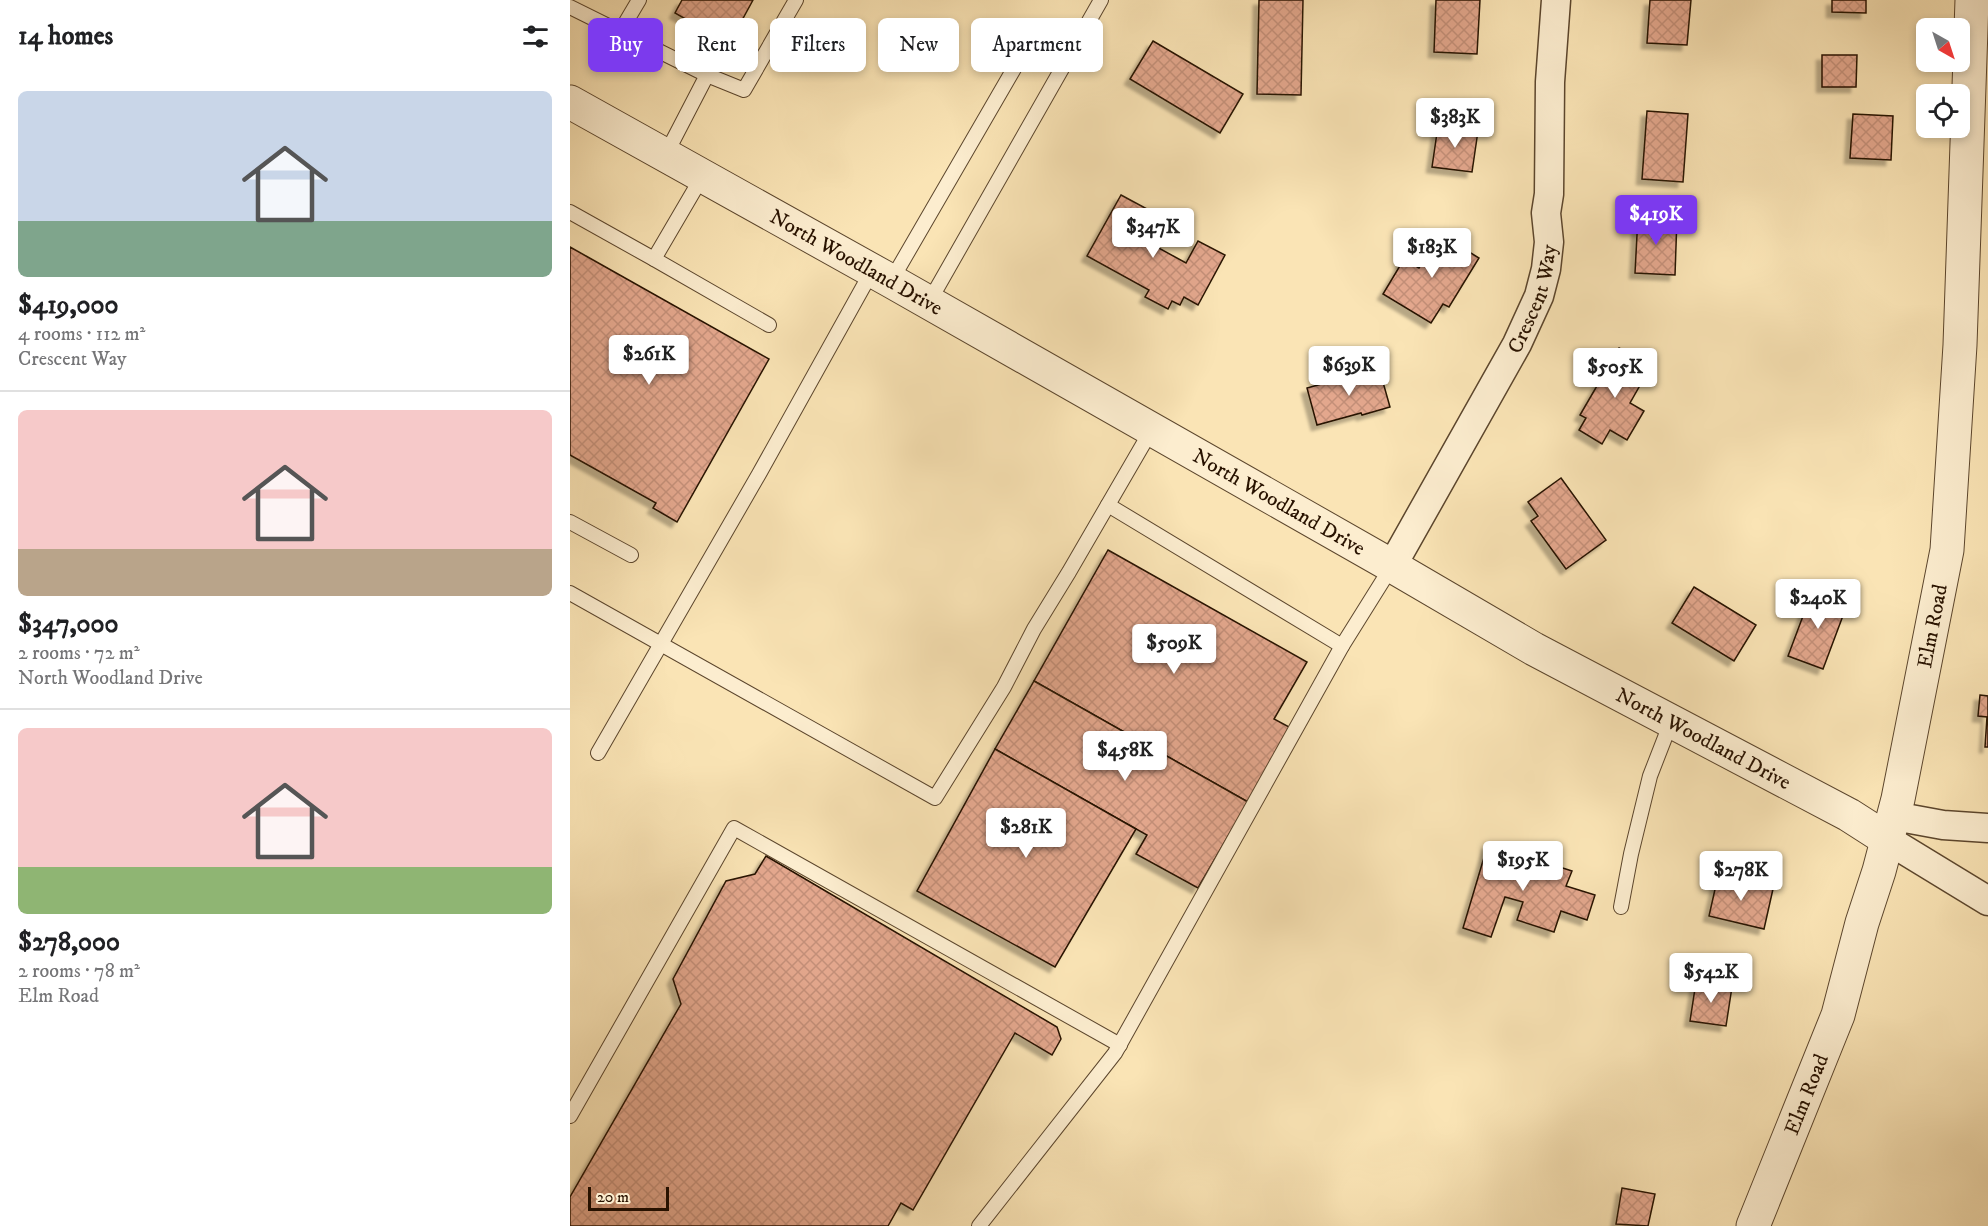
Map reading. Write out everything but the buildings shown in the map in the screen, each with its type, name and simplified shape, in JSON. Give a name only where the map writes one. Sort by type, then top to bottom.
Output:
[{"type":"street","name":"Crescent Way","points":[[1392,566],[1517,345],[1539,296],[1546,269],[1549,242],[1546,213],[1549,194],[1550,82],[1556,0]]},
{"type":"street","name":"Elm Road","points":[[1753,1226],[1838,1015],[1862,923],[1880,871],[1891,828],[1947,550],[1960,345],[1972,0]]},
{"type":"street","name":"North Woodland Drive","points":[[570,102],[1152,429],[1534,649],[1849,815],[1891,828],[1988,901]]},
{"type":"street","points":[[1891,828],[1943,825],[1988,828]]},
{"type":"lane","points":[[628,18],[639,0]]},
{"type":"lane","points":[[663,53],[744,90],[796,0]]},
{"type":"lane","points":[[928,302],[1101,0]]},
{"type":"lane","points":[[570,7],[592,18]]},
{"type":"lane","points":[[598,753],[634,688],[882,276],[1010,72]]},
{"type":"lane","points":[[665,156],[708,75]]},
{"type":"lane","points":[[654,259],[702,177]]},
{"type":"lane","points":[[570,212],[769,325]]},
{"type":"lane","points":[[570,593],[935,798],[1004,687],[1034,629],[1152,429]]},
{"type":"lane","points":[[1108,505],[1342,646]]},
{"type":"lane","points":[[570,522],[631,555]]},
{"type":"lane","points":[[979,1226],[1120,1045],[1342,646],[1392,566]]},
{"type":"lane","points":[[1621,908],[1631,854],[1650,776],[1671,722]]},
{"type":"lane","points":[[570,1116],[734,828],[1120,1045]]}]
